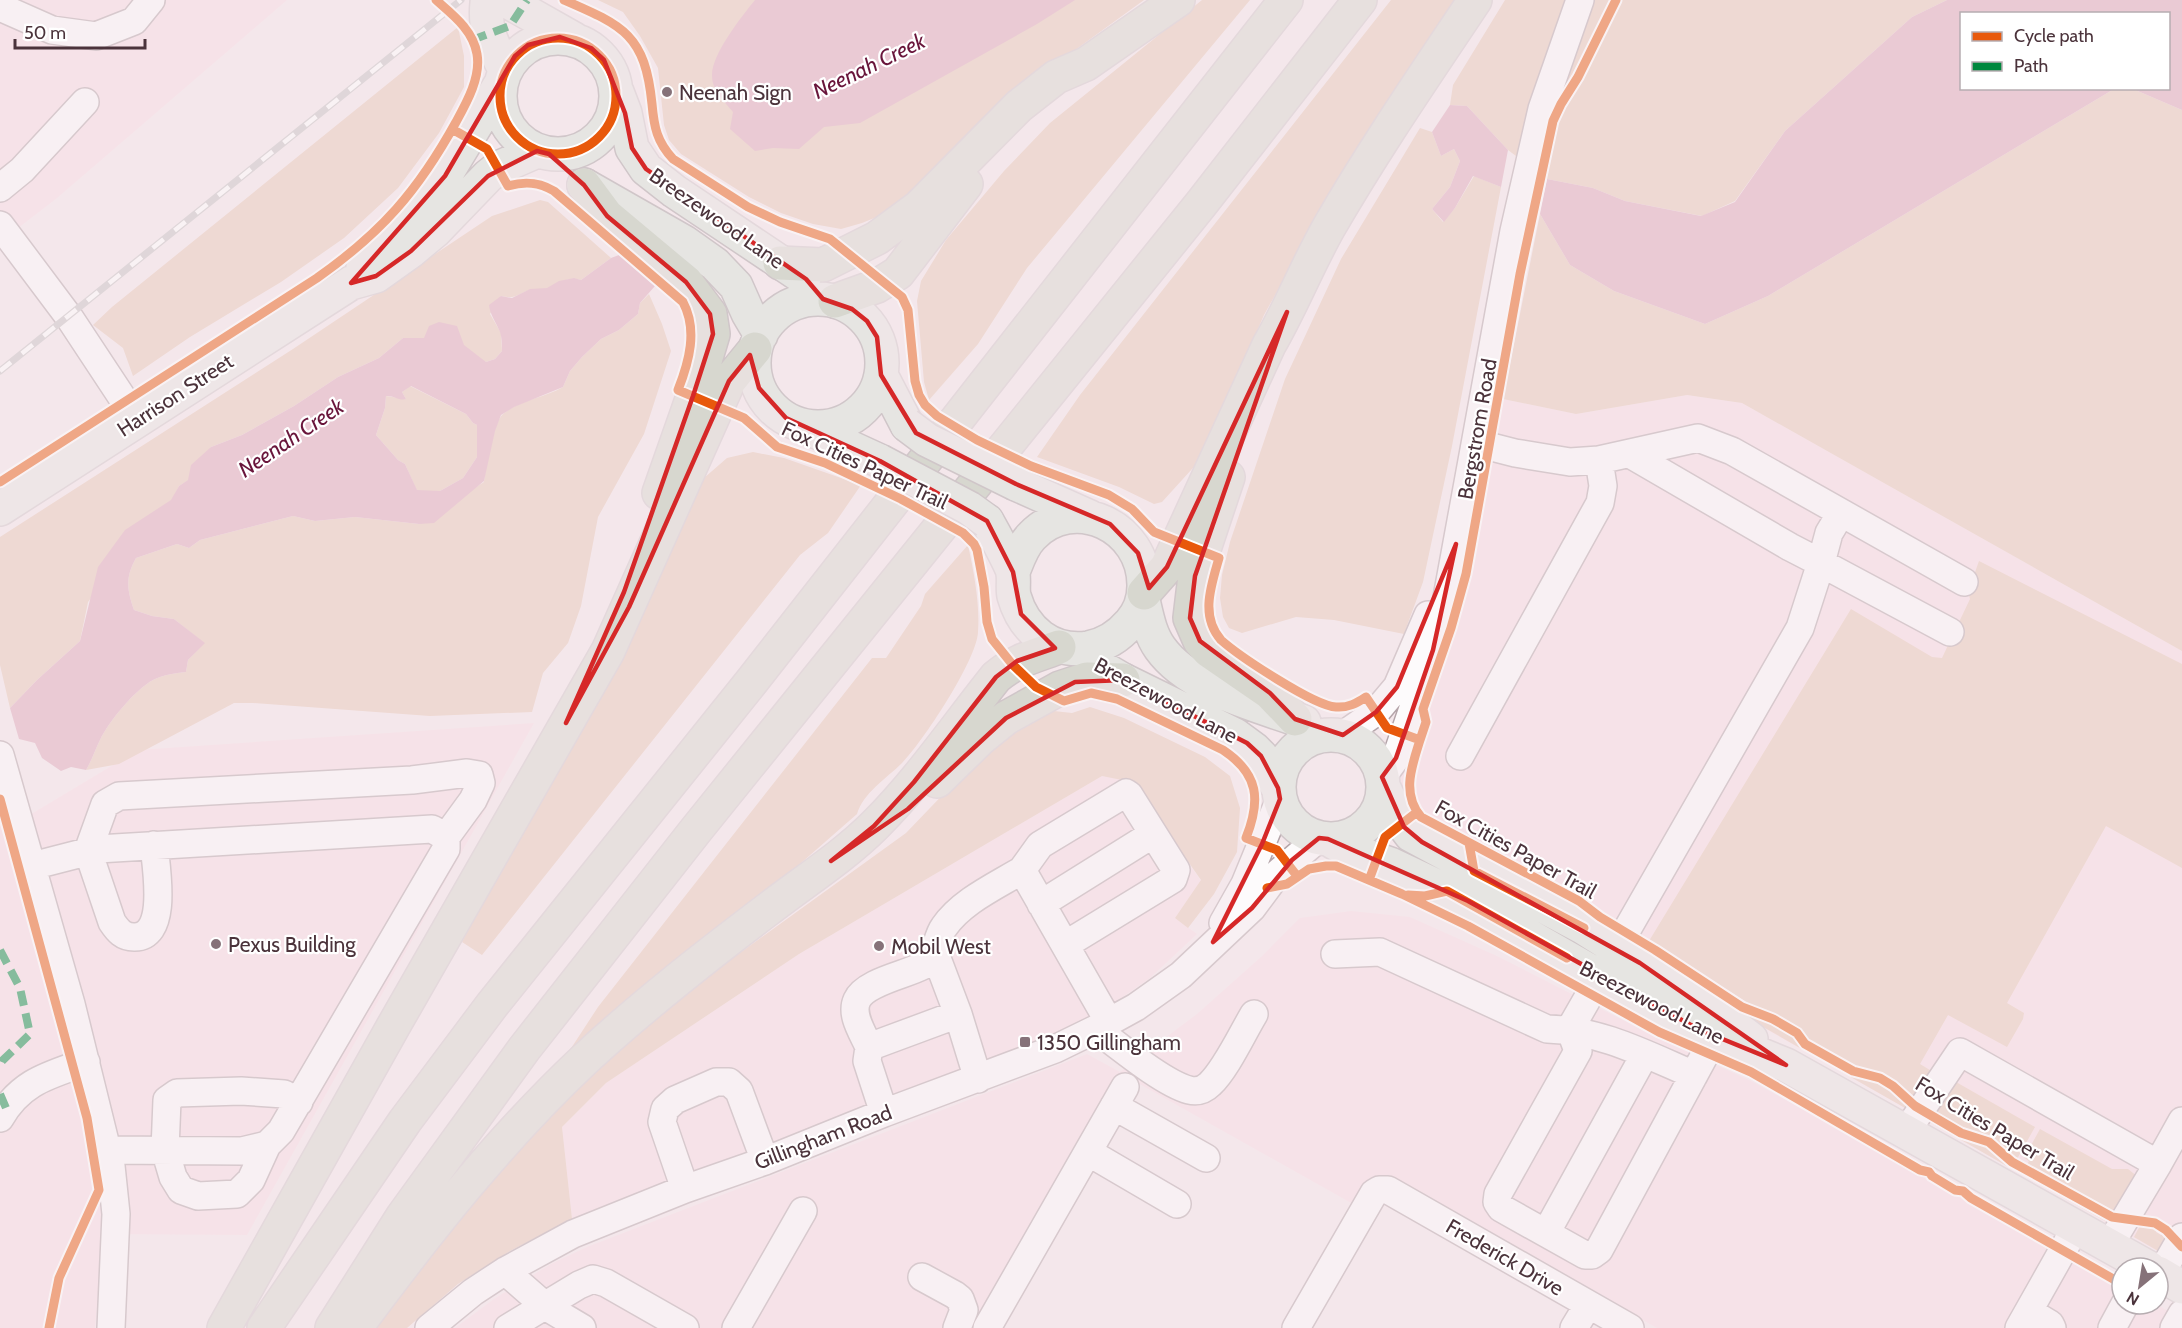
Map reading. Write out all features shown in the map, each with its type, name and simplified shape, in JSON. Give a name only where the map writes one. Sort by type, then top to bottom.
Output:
[{"type":"highway","points":[[780,263],[823,265],[877,238],[919,207],[1019,106],[1056,77],[1086,64],[1178,0]]},
{"type":"highway","points":[[264,1328],[405,1122],[492,1005],[752,681],[1286,0]]},
{"type":"highway","points":[[332,1328],[403,1216],[524,1049],[696,830],[1201,204],[1360,0]]},
{"type":"highway","points":[[1143,597],[1167,567],[1269,345],[1309,264],[1371,158],[1475,0]]},
{"type":"highway","points":[[829,300],[877,286],[898,273],[973,176],[1006,140],[1065,89],[1086,64]]},
{"type":"highway","points":[[566,723],[624,592],[713,334],[710,314],[686,282],[607,216],[584,185]]},
{"type":"highway","points":[[1287,312],[1277,350],[1227,480],[1195,576],[1190,618],[1200,641],[1209,651],[1270,693],[1295,719]]},
{"type":"highway","points":[[224,1328],[608,651],[729,381],[758,342]]},
{"type":"highway","points":[[349,1328],[362,1319],[471,1178],[585,1059],[701,960],[874,826],[914,782],[996,677],[1017,661],[1064,648]]},
{"type":"highway","points":[[831,861],[866,841],[908,809],[980,739],[1006,718],[1075,682],[1123,680]]},
{"type":"main road","points":[[503,77],[485,22],[495,1],[576,40],[591,48],[604,60],[613,75],[617,92],[615,109],[609,125],[598,139],[583,149],[567,154],[543,152],[520,141],[507,125],[500,106],[503,77],[514,56],[528,45],[543,39],[560,37],[576,40]]},
{"type":"main road","name":"Harrison Street","points":[[351,283],[366,261],[411,219],[445,176],[503,77]]},
{"type":"main road","name":"Breezewood Lane","points":[[617,92],[625,113],[632,148],[646,169],[674,191],[806,279],[829,300]]},
{"type":"main road","name":"Harrison Street","points":[[0,509],[351,283],[376,276],[435,231],[498,168],[543,152]]},
{"type":"main road","name":"Breezewood Lane","points":[[543,152],[584,185],[684,242],[715,264],[736,286],[758,342]]},
{"type":"main road","points":[[804,426],[822,427],[838,424],[854,417],[867,405],[876,391],[881,375],[882,356],[877,337],[867,321],[852,309],[829,300],[808,300],[793,304],[769,322],[758,342],[754,369],[759,388],[770,406],[786,418],[880,461],[969,508],[987,521],[1013,572]]},
{"type":"main road","points":[[881,375],[908,425],[927,440],[1016,484],[1110,524],[1126,536],[1138,553],[1144,573],[1143,597],[1135,618],[1122,632],[1106,643],[1088,648],[1064,648],[1033,631],[1021,614],[1014,594],[1013,572],[1020,552],[1032,535],[1049,523],[1069,517],[1090,517]]},
{"type":"main road","name":"Breezewood Lane","points":[[1143,597],[1150,629],[1161,649],[1179,667],[1206,684],[1263,709],[1337,734]]},
{"type":"main road","name":"Breezewood Lane","points":[[1064,648],[1241,739],[1261,756],[1279,793]]},
{"type":"main road","points":[[1337,734],[1368,751],[1377,763],[1382,782],[1377,811],[1360,830],[1345,837],[1324,838],[1306,832],[1294,824],[1285,812],[1279,793],[1281,771],[1288,756],[1300,745],[1314,738],[1337,734]]},
{"type":"main road","name":"Breezewood Lane","points":[[1382,782],[1398,818],[1411,835],[1565,918],[1616,949],[1709,1007],[1786,1065]]},
{"type":"main road","name":"Breezewood Lane","points":[[1324,838],[1342,848],[1390,864],[1468,901],[1599,976],[1698,1029],[1786,1065],[2127,1256]]},
{"type":"street","points":[[0,7],[52,30],[96,36],[134,21],[151,0]]},
{"type":"street","name":"Bergstrom Road","points":[[1382,782],[1396,758],[1433,650],[1446,603],[1514,231],[1542,109],[1580,0]]},
{"type":"street","points":[[0,188],[22,170],[85,102]]},
{"type":"street","points":[[0,225],[69,317],[137,420]]},
{"type":"street","points":[[1476,443],[1515,453],[1570,462],[1599,460],[1698,438],[1732,451],[1964,582]]},
{"type":"street","points":[[1630,454],[1790,547],[1950,632]]},
{"type":"street","points":[[1460,756],[1600,503],[1603,486],[1599,460]]},
{"type":"street","points":[[1715,1036],[1599,1250],[1592,1255],[1585,1255],[1501,1208],[1497,1203],[1498,1194],[1578,1051],[1570,1029],[1800,628],[1829,533],[1840,513]]},
{"type":"street","name":"Bergstrom Road","points":[[1337,734],[1376,712],[1397,687],[1456,544]]},
{"type":"street","points":[[0,754],[86,1062],[108,1150],[116,1214],[111,1328]]},
{"type":"street","points":[[154,845],[157,917],[149,933],[137,938],[122,934],[112,922],[88,851],[105,804],[119,796],[412,780],[467,773],[479,775],[482,783],[473,800],[446,837],[446,849],[299,1101],[281,1131],[267,1145],[251,1180],[237,1194],[198,1196],[181,1190],[173,1177],[165,1150],[167,1100],[177,1093],[241,1091],[284,1094],[299,1101]]},
{"type":"street","name":"Gillingham Road","points":[[1213,942],[1245,884],[1279,793]]},
{"type":"street","points":[[884,1113],[867,1061],[869,1047],[856,1017],[855,1006],[858,997],[863,992],[896,975],[924,966],[935,953],[942,928],[963,907],[1022,870],[1040,845],[1122,794],[1129,795],[1176,870],[1173,879],[1065,945]]},
{"type":"street","points":[[32,866],[98,849],[154,845],[432,829],[446,837]]},
{"type":"street","points":[[1041,904],[1153,834]]},
{"type":"street","name":"Gillingham Road","points":[[429,1328],[505,1271],[573,1234],[1065,1045],[1102,1026],[1136,1007],[1181,975],[1213,942],[1252,908],[1278,873],[1324,838]]},
{"type":"street","points":[[1022,870],[1065,945],[1102,1026],[1156,1073],[1188,1090],[1198,1091],[1209,1086],[1218,1075],[1254,1014]]},
{"type":"street","points":[[1335,954],[1380,952],[1547,1029],[1570,1029],[1599,1036],[1694,1074]]},
{"type":"street","points":[[935,953],[958,1014],[978,1079]]},
{"type":"street","points":[[869,1047],[958,1014]]},
{"type":"street","points":[[1906,1132],[1960,1052],[2158,1164]]},
{"type":"street","points":[[1546,1233],[1645,1054]]},
{"type":"street","points":[[0,1118],[18,1093],[38,1079],[86,1062]]},
{"type":"street","points":[[686,1189],[662,1122],[665,1109],[675,1100],[716,1082],[729,1082],[739,1091],[765,1161]]},
{"type":"street","points":[[987,1328],[1120,1097],[1206,1158]]},
{"type":"street","points":[[2109,1246],[2182,1121]]},
{"type":"street","points":[[108,1150],[242,1151],[267,1145]]},
{"type":"street","points":[[1088,1152],[1177,1204]]},
{"type":"street","name":"Frederick Drive","points":[[1296,1328],[1374,1193],[1380,1190],[1388,1190],[1630,1328]]},
{"type":"street","points":[[736,1328],[803,1211]]},
{"type":"street","points":[[2052,1328],[2050,1324],[2025,1320],[2076,1227]]},
{"type":"street","points":[[2169,1256],[2182,1237]]},
{"type":"street","points":[[505,1271],[545,1306],[582,1328]]},
{"type":"street","points":[[922,1277],[960,1299],[964,1310],[957,1328]]},
{"type":"street","points":[[508,1328],[579,1285],[593,1280],[606,1283],[685,1328]]},
{"type":"street","points":[[1574,1328],[1588,1305]]},
{"type":"street","points":[[2174,1328],[2182,1314]]},
{"type":"highlighted area","points":[[560,37],[591,48],[604,60],[625,113],[632,148],[646,169],[806,279],[823,299],[852,309],[867,321],[877,337],[881,375],[916,433],[1016,484],[1110,524],[1138,553],[1149,588],[1167,567],[1287,312],[1195,576],[1190,618],[1200,641],[1270,693],[1295,719],[1343,735],[1376,712],[1397,687],[1456,544],[1433,650],[1396,758],[1382,777],[1404,827],[1422,842],[1640,963],[1786,1065],[1698,1029],[1468,901],[1328,839],[1319,838],[1292,860],[1252,908],[1213,942],[1262,844],[1280,799],[1278,788],[1261,756],[1247,743],[1123,680],[1075,682],[1006,718],[908,809],[831,861],[874,826],[914,782],[996,677],[1017,661],[1055,648],[1021,614],[1013,572],[987,521],[880,461],[786,418],[759,388],[750,355],[729,381],[629,607],[566,723],[624,592],[713,334],[710,314],[686,282],[607,216],[584,185],[549,154],[537,151],[488,176],[411,251],[376,276],[351,283],[445,176],[515,56],[528,45]]},
{"type":"shaded area","points":[[0,0],[287,0],[57,198],[0,242]]},
{"type":"shaded area","points":[[598,0],[1144,0],[1042,74],[916,190],[884,214],[841,229],[813,224],[781,213],[749,197],[681,154],[669,140],[664,125],[658,68],[623,12]]},
{"type":"shaded area","points":[[1202,0],[1250,0],[1027,268],[978,344],[929,400],[924,382],[917,301],[921,281],[946,240],[1004,171],[1050,123]]},
{"type":"shaded area","points":[[1391,0],[1457,0],[1330,196],[1264,315],[1202,458],[1162,502],[1154,504],[1119,487],[1037,457],[1080,395]]},
{"type":"shaded area","points":[[1505,0],[1947,0],[1912,17],[1785,131],[1735,201],[1702,216],[1625,201],[1593,188],[1547,179],[1508,150],[1467,106],[1450,105],[1453,85]]},
{"type":"shaded area","points":[[458,27],[464,56],[464,87],[439,133],[398,188],[344,238],[281,282],[190,337],[133,376],[123,348],[93,325],[112,307]]},
{"type":"shaded area","points":[[2112,90],[2135,90],[2182,110],[2182,651],[1742,403],[1687,395],[1576,414],[1503,399],[1540,214],[1570,265],[1614,291],[1705,324],[1768,296]]},
{"type":"shaded area","points":[[1420,128],[1432,132],[1441,156],[1454,149],[1460,161],[1450,187],[1432,209],[1443,222],[1455,208],[1474,176],[1501,187],[1452,446],[1423,582],[1404,634],[1334,620],[1296,617],[1242,633],[1229,628],[1223,617],[1220,598],[1222,575],[1230,542],[1285,379],[1341,259]]},
{"type":"shaded area","points":[[540,200],[548,202],[611,258],[581,280],[568,279],[547,289],[531,289],[513,297],[501,296],[490,314],[501,333],[502,351],[495,359],[486,362],[424,338],[403,338],[379,358],[338,377],[294,406],[242,435],[211,447],[189,480],[179,486],[172,500],[157,511],[88,602],[80,641],[10,708],[0,665],[0,537],[293,349],[492,216]]},
{"type":"shaded area","points":[[649,294],[671,351],[644,434],[598,517],[581,606],[568,643],[543,673],[532,712],[430,716],[234,703],[119,764],[86,770],[104,732],[131,698],[153,680],[169,674],[186,672],[188,660],[204,643],[174,619],[152,616],[134,610],[128,584],[136,558],[177,544],[189,548],[200,540],[293,516],[315,521],[355,517],[419,524],[484,482],[493,436],[503,414],[516,405],[563,387],[570,371],[582,357],[601,339],[619,330],[638,314],[640,303]]},
{"type":"shaded area","points":[[410,386],[466,414],[477,425],[477,457],[463,478],[440,491],[417,491],[405,464],[398,460],[376,435],[385,408],[386,396],[406,399],[402,392]]},
{"type":"shaded area","points":[[1687,395],[1742,403],[2182,651],[2182,1265],[2170,1256],[2166,1256],[1771,1032],[1609,931],[1419,825],[1402,795],[1401,775],[1419,715],[1427,710],[1446,659],[1467,588],[1503,399],[1576,414]]},
{"type":"shaded area","points":[[753,452],[784,458],[861,485],[828,533],[800,555],[482,955],[462,942],[704,478],[727,458]]},
{"type":"shaded area","points":[[968,545],[978,611],[978,632],[975,645],[959,680],[935,720],[911,753],[864,799],[857,814],[785,877],[566,1056],[598,1007],[872,658],[886,658],[921,606],[925,594]]},
{"type":"shaded area","points":[[1979,561],[2182,664],[2182,868],[2106,826],[2007,1003],[2024,1013],[2007,1047],[1948,1015],[1920,1064],[1938,1075],[1921,1110],[1903,1100],[1914,1109],[1958,1133],[1986,1143],[2014,1165],[2012,1169],[1765,1028],[1638,943],[1740,1009],[1761,1016],[1792,1033],[1803,1045],[1850,1073],[1871,1080],[1649,941],[1851,609],[1932,657],[1942,658],[1970,599],[1968,592]]},
{"type":"shaded area","points":[[1090,707],[1124,718],[1205,757],[1230,776],[1240,808],[1237,852],[1214,894],[1188,928],[1175,918],[1201,880],[1132,782],[1102,776],[799,954],[606,1083],[562,1127],[572,1219],[510,1251],[458,1284],[407,1328],[375,1328],[431,1250],[578,1080],[697,984],[906,833],[954,783],[1008,737],[1054,711],[1072,713]]},
{"type":"shaded area","points":[[534,723],[247,1235],[103,1234],[95,1328],[0,1328],[0,826],[33,813],[138,750]]},
{"type":"shaded area","points":[[1102,776],[1132,781],[1201,881],[1175,918],[1197,934],[1150,978],[1117,1001],[1046,1038],[572,1219],[562,1127],[606,1083],[799,954]]},
{"type":"shaded area","points":[[1351,911],[1410,917],[1499,957],[1658,1038],[1753,1082],[2063,1250],[2110,1278],[2110,1316],[2170,1316],[2170,1312],[2182,1319],[2182,1328],[1657,1328],[1400,1182],[1353,1204],[1120,1073],[970,1328],[455,1328],[494,1299],[551,1264],[587,1247],[1087,1054],[1120,1072],[1197,1014],[1261,957],[1300,918]]},
{"type":"shaded area","points":[[1956,1082],[2035,1127],[2017,1159],[1989,1137],[1960,1127],[1933,1111]]},
{"type":"shaded area","points":[[2040,1129],[2112,1169],[2128,1169],[2138,1177],[2121,1213],[2113,1213],[2027,1165],[2029,1161],[2024,1158]]},
{"type":"shaded area","points":[[2018,1167],[2110,1220],[2137,1224],[2132,1236],[2016,1171]]},
{"type":"shaded area","points":[[2141,1224],[2157,1229],[2156,1232],[2161,1235],[2163,1232],[2175,1245],[2165,1255],[2134,1237]]},
{"type":"water","name":"Neenah Creek","points":[[755,0],[1075,0],[1037,24],[860,123],[824,127],[799,149],[773,148],[755,151],[730,129],[733,112],[717,91],[712,76],[716,58],[722,47]]},
{"type":"water","points":[[1947,0],[2182,0],[2182,110],[2135,90],[2170,90],[2170,12],[1960,12],[1960,90],[2112,90],[1768,296],[1705,324],[1614,291],[1570,265],[1540,214],[1547,179],[1593,188],[1625,201],[1701,216],[1735,202],[1785,131],[1912,17]]},
{"type":"water","points":[[1450,105],[1467,106],[1508,150],[1501,187],[1473,176],[1455,208],[1444,222],[1432,209],[1450,187],[1460,161],[1454,149],[1441,156],[1432,132]]},
{"type":"water","name":"Neenah Creek","points":[[619,255],[655,286],[640,303],[638,314],[619,330],[601,339],[582,357],[570,371],[563,387],[514,407],[501,415],[495,431],[484,481],[434,523],[419,524],[355,517],[315,521],[293,516],[200,540],[189,548],[177,544],[136,558],[128,584],[134,610],[152,616],[174,619],[205,643],[188,660],[186,672],[169,674],[153,680],[131,698],[104,732],[86,770],[71,767],[61,771],[42,758],[35,743],[19,739],[10,708],[80,641],[98,567],[125,530],[171,500],[179,486],[188,480],[191,465],[211,447],[242,435],[294,406],[338,377],[379,358],[403,338],[424,338],[429,326],[439,322],[457,326],[464,345],[486,362],[495,359],[502,351],[502,339],[489,305],[501,296],[512,298],[530,289],[547,288],[559,281],[574,278],[581,280],[611,258]],"holes":[[[411,386],[466,414],[477,425],[477,457],[463,478],[440,491],[417,490],[405,464],[398,460],[376,435],[385,408],[386,396],[406,399],[402,392]]]},
{"type":"railway","points":[[0,371],[461,0]]},
{"type":"marked path","points":[[472,40],[510,26],[527,0]]},
{"type":"marked path","points":[[0,950],[20,988],[30,1034],[2,1061],[0,1066]]},
{"type":"marked path","points":[[0,1094],[6,1108]]},
{"type":"cycle path","points":[[0,482],[317,278],[360,244],[396,209],[442,147],[469,98],[477,72],[475,45],[467,30],[436,0]]},
{"type":"cycle path","name":"Fox Cities Paper Trail","points":[[564,0],[616,26],[637,48],[649,81],[657,134],[673,159],[748,207],[780,222],[830,239],[902,297],[908,310],[915,381],[919,395],[925,405],[937,416],[977,440],[1031,466],[1109,495],[1132,509],[1154,532],[1219,558],[1209,600],[1209,611],[1215,631],[1221,640],[1277,679],[1325,704],[1344,707],[1366,697],[1387,728],[1420,740],[1412,769],[1410,789],[1411,798],[1421,817],[1579,901],[1600,917],[1742,1007],[1773,1019],[1797,1033],[1805,1044],[1853,1071],[1880,1078],[1893,1086],[1915,1106],[1961,1133],[1989,1142],[2012,1162],[2112,1217],[2155,1223],[2166,1230],[2182,1247]]},
{"type":"cycle path","points":[[1420,740],[1426,722],[1423,709],[1451,628],[1466,574],[1520,274],[1553,121],[1578,77],[1616,0]]},
{"type":"cycle path","points":[[558,38],[580,42],[599,55],[612,74],[616,96],[612,118],[599,137],[580,150],[558,154],[536,150],[517,137],[504,118],[500,96],[504,74],[517,55],[536,42],[558,38]]},
{"type":"cycle path","name":"Fox Cities Paper Trail","points":[[452,129],[487,149],[508,186],[532,183],[554,191],[683,302],[688,313],[691,335],[686,368],[678,390],[744,418],[777,447],[825,463],[901,499],[963,533],[977,550],[984,587],[987,622],[992,639],[1012,664],[1036,687],[1064,701],[1091,693],[1117,699],[1223,750],[1235,759],[1250,778],[1254,789],[1254,812],[1246,838],[1277,850],[1297,876]]},
{"type":"cycle path","points":[[0,799],[87,1118],[99,1190],[59,1278],[49,1328]]},
{"type":"cycle path","points":[[1369,880],[1385,837],[1417,812]]},
{"type":"cycle path","name":"Fox Cities Paper Trail","points":[[1469,843],[1474,871],[1584,928]]},
{"type":"cycle path","points":[[1267,888],[1287,884],[1309,869],[1336,866],[1402,894],[1468,926],[1659,1032],[1751,1072],[1920,1170],[1929,1172],[1955,1190],[1963,1191],[1971,1198],[2110,1277]]},
{"type":"cycle path","points":[[1408,895],[1425,896],[1447,891],[1567,958]]},
{"type":"place","name":"Neenah Sign","points":[[667,92]]},
{"type":"place","name":"Pexus Building","points":[[216,944]]},
{"type":"place","name":"Mobil West","points":[[879,946]]},
{"type":"place","name":"1350 Gillingham","points":[[1025,1042]]}]
